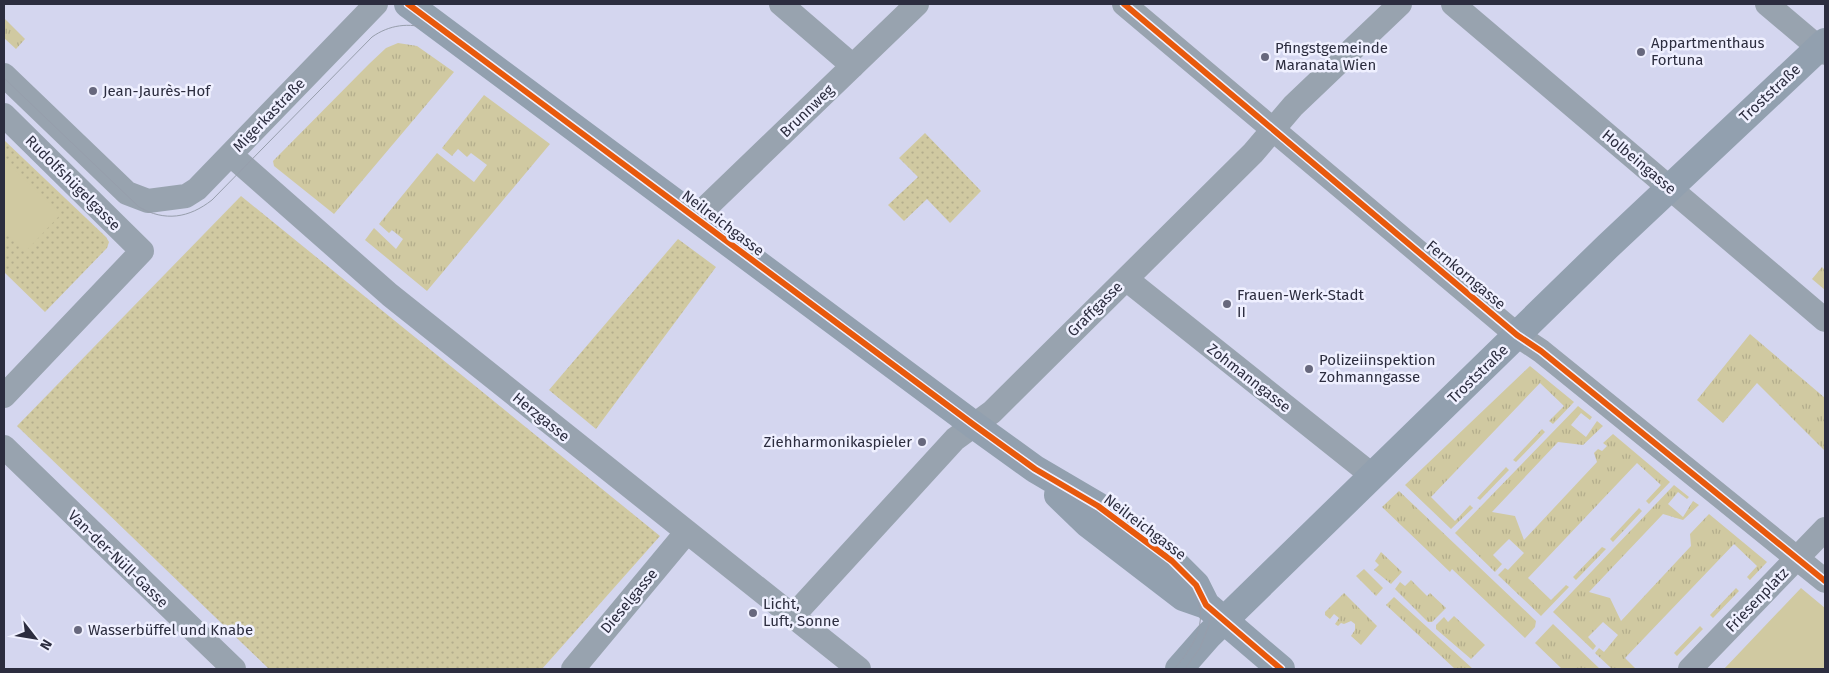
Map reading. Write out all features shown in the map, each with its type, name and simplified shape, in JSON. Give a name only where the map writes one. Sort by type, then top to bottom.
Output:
[{"type":"street","name":"Migerkastraße","points":[[148,201],[186,196],[197,189],[376,4]]},
{"type":"street","name":"Neilreichgasse","points":[[408,4],[974,425],[1024,461],[1098,506],[1172,561],[1196,585],[1215,614],[1281,669]]},
{"type":"street","name":"Neilreichgasse","points":[[437,4],[482,59]]},
{"type":"street","points":[[781,4],[853,66]]},
{"type":"street","name":"Brunnweg","points":[[695,218],[917,4]]},
{"type":"street","name":"Fernkorngasse","points":[[1124,4],[1274,128],[1517,335],[1541,351],[1798,557]]},
{"type":"street","name":"Graffgasse","points":[[793,616],[955,439],[992,412],[1253,153],[1293,106],[1400,4]]},
{"type":"street","name":"Holbeingasse","points":[[1453,4],[1825,320]]},
{"type":"street","points":[[1766,4],[1823,48]]},
{"type":"street","name":"Troststraße","points":[[1179,669],[1208,636],[1215,614],[1373,476],[1669,188],[1823,48]]},
{"type":"street","name":"Rudolfshügelgasse","points":[[4,75],[127,193],[148,201]]},
{"type":"street","name":"Rudolfshügelgasse","points":[[4,115],[142,251],[4,396]]},
{"type":"street","name":"Herzgasse","points":[[231,155],[390,295],[686,533],[859,669]]},
{"type":"street","name":"Zohmanngasse","points":[[1126,279],[1373,476]]},
{"type":"street","name":"Van-der-Nüll-Gasse","points":[[4,447],[229,668]]},
{"type":"street","points":[[1798,557],[1825,529]]},
{"type":"street","name":"Dieselgasse","points":[[573,669],[686,533]]},
{"type":"street","name":"Friesenplatz","points":[[1690,669],[1798,557],[1825,581]]},
{"type":"green space","points":[[4,18],[25,39],[16,49],[4,38]]},
{"type":"green space","points":[[398,43],[417,46],[454,72],[334,214],[274,166],[273,161],[369,64],[386,48]]},
{"type":"green space","points":[[484,95],[550,144],[427,291],[365,240],[374,228],[396,249],[403,239],[392,230],[389,233],[379,224],[437,153],[474,182],[487,165],[471,153],[467,157],[458,149],[452,156],[442,148]]},
{"type":"green space","points":[[925,133],[981,191],[950,223],[927,199],[904,221],[888,205],[918,177],[899,158]]},
{"type":"green space","points":[[4,140],[109,242],[107,248],[45,312],[4,272]]},
{"type":"green space","points":[[4,160],[61,214],[25,252],[4,232]]},
{"type":"green space","points":[[241,196],[660,536],[542,669],[269,669],[17,426]]},
{"type":"green space","points":[[678,239],[716,267],[596,429],[549,390]]},
{"type":"green space","points":[[1822,267],[1825,270],[1825,290],[1812,279]]},
{"type":"green space","points":[[1750,334],[1825,398],[1825,451],[1757,383],[1723,423],[1697,400]]},
{"type":"green space","points":[[1530,366],[1574,402],[1553,424],[1549,421],[1564,406],[1540,383],[1431,497],[1455,521],[1470,505],[1473,508],[1451,529],[1405,485]]},
{"type":"green space","points":[[1578,406],[1592,417],[1590,420],[1581,413],[1571,425],[1586,437],[1597,421],[1603,426],[1583,445],[1558,442],[1492,512],[1515,516],[1524,540],[1597,462],[1594,453],[1598,449],[1602,451],[1607,446],[1603,443],[1613,434],[1670,482],[1649,504],[1646,501],[1661,485],[1637,463],[1528,578],[1551,600],[1566,585],[1569,587],[1541,616],[1498,575],[1505,568],[1508,570],[1524,553],[1509,539],[1493,555],[1502,564],[1495,572],[1455,533]]},
{"type":"green space","points":[[1542,429],[1545,432],[1516,462],[1513,460]]},
{"type":"green space","points":[[1506,467],[1509,470],[1480,500],[1477,498]]},
{"type":"green space","points":[[1674,485],[1689,497],[1687,499],[1678,492],[1668,504],[1683,517],[1693,501],[1699,505],[1683,520],[1663,514],[1589,592],[1610,598],[1621,621],[1691,546],[1690,534],[1709,514],[1767,562],[1750,580],[1747,577],[1757,566],[1734,544],[1625,658],[1636,669],[1612,669],[1595,653],[1599,648],[1604,652],[1618,635],[1603,622],[1588,637],[1596,646],[1593,650],[1553,612]]},
{"type":"green space","points":[[1399,491],[1536,621],[1535,627],[1525,638],[1452,569],[1450,572],[1382,507]]},
{"type":"green space","points":[[1639,508],[1642,511],[1613,542],[1610,539]]},
{"type":"green space","points":[[1602,547],[1606,549],[1576,580],[1573,577]]},
{"type":"green space","points":[[1381,552],[1402,572],[1391,584],[1374,570],[1379,565],[1375,561]]},
{"type":"green space","points":[[1364,569],[1383,588],[1376,596],[1356,576]]},
{"type":"green space","points":[[1411,580],[1427,596],[1430,593],[1446,608],[1432,622],[1428,622],[1395,589],[1400,582],[1405,586]]},
{"type":"green space","points":[[1736,588],[1739,591],[1713,618],[1710,615]]},
{"type":"green space","points":[[1801,588],[1825,608],[1825,669],[1724,669]]},
{"type":"green space","points":[[1344,593],[1377,626],[1361,645],[1351,636],[1355,630],[1355,624],[1351,621],[1344,624],[1341,623],[1338,626],[1335,624],[1339,618],[1334,614],[1330,619],[1325,615],[1325,612]]},
{"type":"green space","points":[[1394,597],[1473,669],[1455,669],[1386,605]]},
{"type":"green space","points":[[1454,616],[1485,645],[1471,659],[1436,629],[1436,625],[1444,617],[1448,622]]},
{"type":"green space","points":[[1553,624],[1600,669],[1562,669],[1535,643]]},
{"type":"green space","points":[[1700,626],[1703,629],[1677,656],[1674,653]]},
{"type":"tram line","points":[[400,4],[1006,455],[1100,514],[1173,568],[1189,585],[1198,601],[1200,611],[1199,629],[1195,638],[1186,654],[1174,669]]},
{"type":"tram line","points":[[415,4],[1021,453],[1100,503],[1183,563],[1196,576],[1206,596],[1209,610],[1209,625],[1200,648],[1185,669]]},
{"type":"tram line","points":[[4,78],[139,207],[158,215],[177,216],[195,211],[212,200],[372,37],[392,27],[399,26],[407,25],[429,29]]},
{"type":"cycle path","points":[[408,4],[974,425],[1035,469],[1098,506],[1172,561],[1196,585],[1206,605],[1281,669]]},
{"type":"cycle path","points":[[1124,4],[1517,335],[1541,351],[1825,581]]},
{"type":"place","name":"Appartmenthaus Fortuna","points":[[1641,52]]},
{"type":"place","name":"Pfingstgemeinde Maranata Wien","points":[[1265,57]]},
{"type":"place","name":"Jean-Jaurès-Hof","points":[[93,91]]},
{"type":"place","name":"Frauen-Werk-Stadt II","points":[[1227,304]]},
{"type":"place","name":"Polizeiinspektion Zohmanngasse","points":[[1309,369]]},
{"type":"place","name":"Ziehharmonikaspieler","points":[[922,442]]},
{"type":"place","name":"Licht, Luft, Sonne","points":[[753,613]]},
{"type":"place","name":"Wasserbüffel und Knabe","points":[[78,630]]}]
